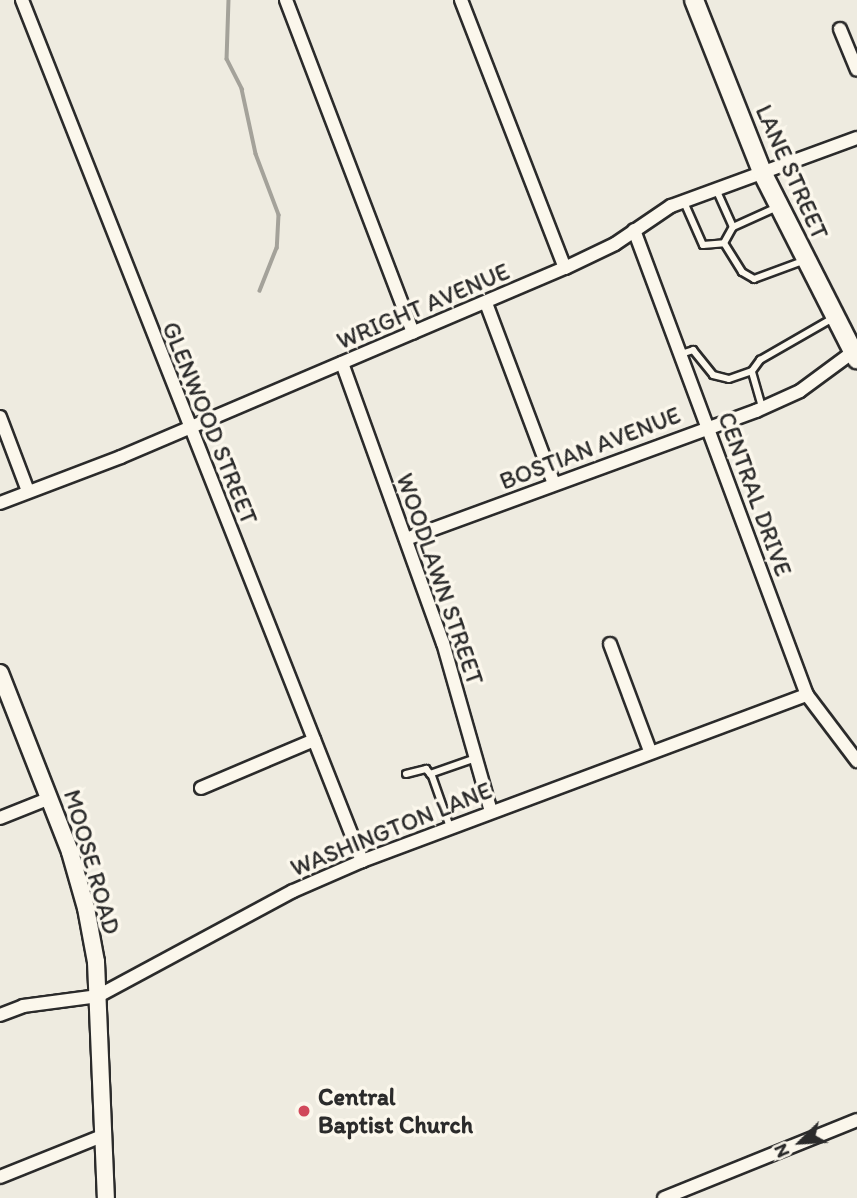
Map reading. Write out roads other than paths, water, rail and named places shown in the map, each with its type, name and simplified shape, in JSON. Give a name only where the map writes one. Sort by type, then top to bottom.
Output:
[{"type":"main road","name":"LANE STREET","points":[[694,0],[763,174],[834,317],[856,354]]},
{"type":"street","name":"GLENWOOD STREET","points":[[22,0],[362,861]]},
{"type":"street","points":[[286,0],[414,333]]},
{"type":"street","points":[[461,0],[565,268]]},
{"type":"street","points":[[840,29],[857,70]]},
{"type":"street","name":"WRIGHT AVENUE","points":[[0,503],[189,428],[486,303],[565,268],[684,202],[857,138]]},
{"type":"street","name":"CENTRAL DRIVE","points":[[634,230],[807,695],[857,761]]},
{"type":"street","points":[[486,303],[554,484]]},
{"type":"street","name":"BOSTIAN AVENUE","points":[[406,539],[763,408],[800,391],[856,354]]},
{"type":"street","name":"WOODLAWN STREET","points":[[342,363],[406,539],[491,811]]},
{"type":"street","points":[[0,416],[4,437],[28,491]]},
{"type":"street","points":[[610,644],[650,751]]},
{"type":"street","name":"MOOSE ROAD","points":[[0,673],[50,798],[86,908],[98,996],[106,1198]]},
{"type":"street","name":"WASHINGTON LANE","points":[[0,1015],[23,1006],[98,996],[293,891],[362,861],[650,751],[807,695]]},
{"type":"street","points":[[201,788],[314,740]]},
{"type":"street","points":[[0,818],[50,798]]},
{"type":"street","points":[[664,1198],[857,1120]]},
{"type":"street","points":[[0,1177],[102,1136]]},
{"type":"lane","points":[[716,189],[733,228]]},
{"type":"lane","points":[[684,202],[703,245],[724,243]]},
{"type":"lane","points":[[724,243],[733,228],[778,206]]},
{"type":"lane","points":[[724,243],[742,272],[754,279],[805,260]]},
{"type":"lane","points":[[681,354],[693,350],[713,374],[729,379],[752,371],[760,360],[834,317]]},
{"type":"lane","points":[[752,371],[763,408]]},
{"type":"lane","points":[[430,774],[476,758]]},
{"type":"lane","points":[[406,774],[426,769],[450,827]]},
{"type":"waterway","points":[[229,0],[227,59],[242,89],[256,154],[279,215],[277,248],[260,291]]},
{"type":"place","name":"Central Baptist Church","points":[[304,1111]]}]
